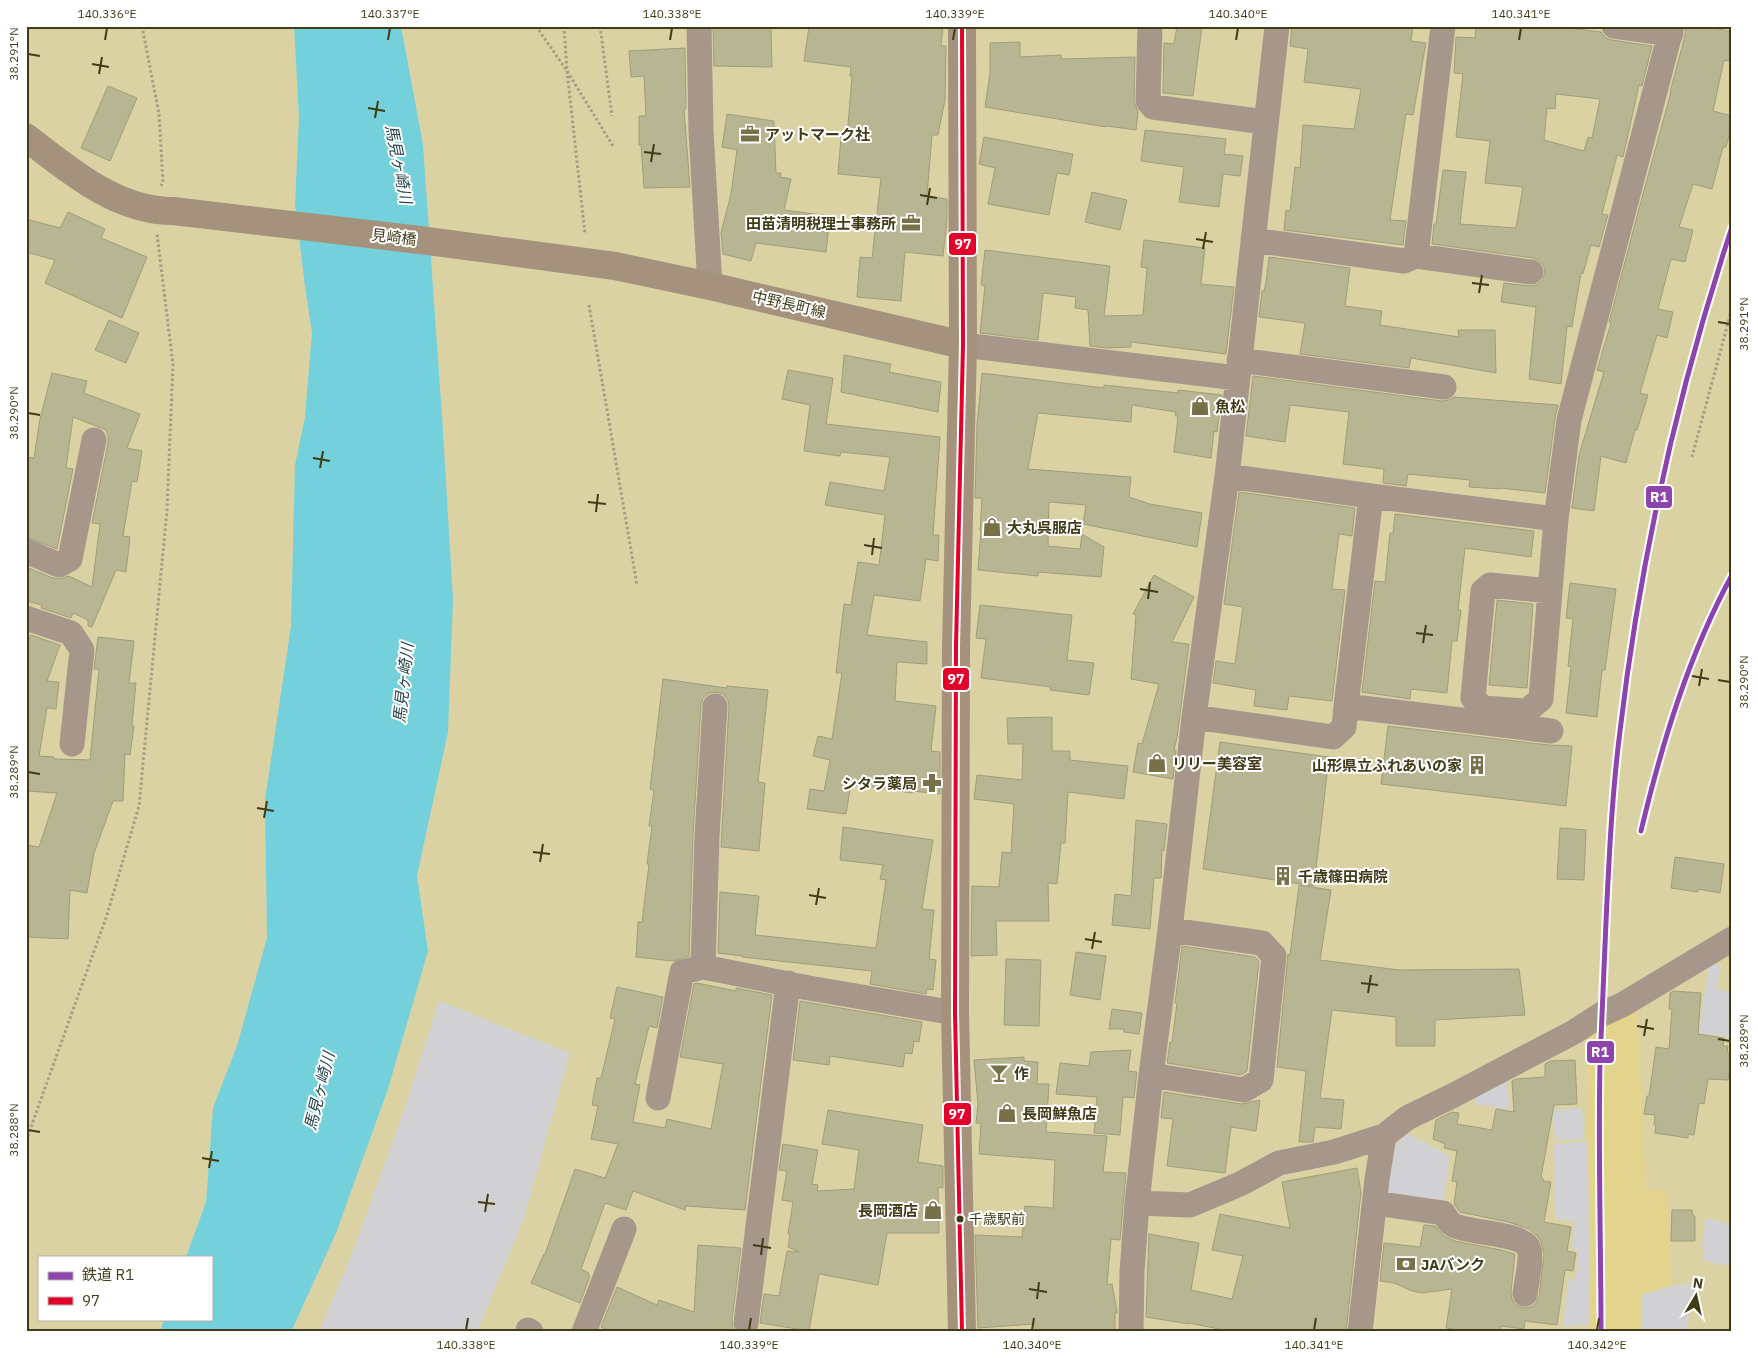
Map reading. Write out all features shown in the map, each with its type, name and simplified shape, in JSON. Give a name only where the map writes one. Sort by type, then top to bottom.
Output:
[{"type":"main road","points":[[962,26],[963,345],[956,646],[955,1012],[962,1332]]},
{"type":"main road","points":[[26,137],[79,177],[128,203],[163,211]]},
{"type":"main road","name":"見崎橋","points":[[163,211],[420,240],[615,266]]},
{"type":"main road","name":"中野長町線","points":[[615,266],[710,286],[963,345]]},
{"type":"street","points":[[699,26],[701,131],[710,286]]},
{"type":"street","points":[[1150,26],[1148,101],[1153,107],[1265,122]]},
{"type":"street","points":[[1131,1332],[1132,1272],[1137,1203],[1151,1076],[1170,930],[1194,717],[1227,476],[1276,26]]},
{"type":"street","points":[[1416,256],[1443,26]]},
{"type":"street","points":[[1550,591],[1490,585],[1483,591],[1473,698],[1483,708],[1526,711],[1541,699],[1550,591],[1556,519],[1569,420],[1671,30],[1614,26]]},
{"type":"street","points":[[1253,240],[1404,261],[1416,256],[1531,272]]},
{"type":"street","points":[[963,345],[1444,387]]},
{"type":"street","points":[[26,551],[59,565],[70,559],[94,440]]},
{"type":"street","points":[[1227,476],[1556,519]]},
{"type":"street","points":[[1194,717],[1333,737],[1344,727],[1370,496]]},
{"type":"street","points":[[26,618],[70,633],[82,650],[72,744]]},
{"type":"street","points":[[703,967],[707,836],[714,706]]},
{"type":"street","points":[[1346,706],[1551,731]]},
{"type":"street","points":[[1151,1076],[1244,1090],[1261,1080],[1274,956],[1262,943],[1170,930]]},
{"type":"street","points":[[1137,1203],[1190,1205],[1240,1184],[1279,1163],[1334,1152],[1384,1136],[1407,1118],[1574,1032],[1732,940]]},
{"type":"street","points":[[658,1098],[682,972],[703,967],[955,1012]]},
{"type":"street","points":[[746,1323],[788,983]]},
{"type":"street","points":[[1360,1332],[1384,1136]]},
{"type":"street","points":[[1375,1203],[1443,1213],[1452,1225],[1512,1238],[1528,1246],[1530,1254],[1525,1294]]},
{"type":"street","points":[[584,1332],[624,1229]]},
{"type":"path","points":[[26,1141],[107,915],[139,806],[167,510],[173,365],[159,114],[142,26]]},
{"type":"path","points":[[536,26],[567,71],[613,146]]},
{"type":"path","points":[[564,26],[567,71],[585,234]]},
{"type":"path","points":[[600,26],[612,116]]},
{"type":"path","points":[[589,305],[637,585]]},
{"type":"path","points":[[1692,457],[1732,308]]},
{"type":"shaded area","points":[[1709,964],[1721,965],[1717,989],[1732,992],[1732,1038],[1699,1033]]},
{"type":"shaded area","points":[[439,1001],[570,1053],[524,1218],[477,1332],[319,1332],[354,1249],[405,1107]]},
{"type":"shaded area","points":[[1637,1007],[1646,1189],[1668,1192],[1671,1286],[1641,1295],[1641,1332],[1590,1332],[1586,1032]]},
{"type":"shaded area","points":[[1507,1080],[1510,1110],[1475,1104],[1476,1095]]},
{"type":"shaded area","points":[[1582,1108],[1584,1139],[1555,1140],[1553,1110]]},
{"type":"shaded area","points":[[1406,1133],[1450,1156],[1443,1203],[1384,1193],[1390,1153]]},
{"type":"shaded area","points":[[1588,1141],[1590,1325],[1563,1327],[1569,1278],[1575,1279],[1579,1250],[1571,1249],[1575,1221],[1555,1219],[1554,1144]]},
{"type":"shaded area","points":[[1706,1218],[1732,1225],[1732,1266],[1704,1261],[1702,1245]]},
{"type":"shaded area","points":[[1698,1283],[1685,1332],[1641,1332],[1641,1295],[1671,1286]]},
{"type":"water","name":"馬見ヶ崎川","points":[[294,26],[401,26],[423,145],[453,599],[448,732],[417,876],[428,951],[388,1089],[336,1233],[291,1332],[160,1332],[164,1320],[212,1320],[212,1256],[186,1256],[206,1202],[213,1108],[237,1046],[267,938],[265,800],[291,626],[295,465],[305,417],[312,333],[295,204],[299,118]]},
{"type":"building","points":[[713,26],[771,26],[772,67],[714,66]]},
{"type":"building","points":[[809,26],[943,26],[941,46],[946,46],[945,100],[938,135],[932,135],[927,196],[947,199],[943,256],[905,252],[901,301],[857,297],[860,257],[872,258],[881,178],[838,174],[841,137],[847,137],[852,76],[850,76],[851,67],[804,61]]},
{"type":"building","points":[[1177,26],[1202,26],[1193,96],[1163,93],[1164,43],[1174,44]]},
{"type":"building","points":[[1292,26],[1413,26],[1411,41],[1426,43],[1413,115],[1406,114],[1390,220],[1406,221],[1403,245],[1284,230],[1286,210],[1290,211],[1295,167],[1300,168],[1303,125],[1354,129],[1361,89],[1304,82],[1308,49],[1290,46]]},
{"type":"building","points":[[1476,26],[1553,26],[1601,32],[1606,38],[1612,40],[1652,46],[1642,86],[1639,85],[1623,157],[1617,155],[1602,214],[1608,215],[1599,247],[1591,245],[1583,274],[1581,273],[1572,327],[1567,326],[1561,384],[1529,379],[1536,307],[1501,302],[1504,283],[1530,286],[1542,281],[1545,273],[1540,261],[1533,258],[1432,244],[1443,170],[1466,172],[1460,224],[1516,228],[1523,187],[1485,183],[1490,141],[1456,137],[1463,74],[1454,73],[1456,37],[1475,38]],"holes":[[[1556,94],[1600,99],[1592,138],[1588,137],[1584,151],[1544,140],[1547,108],[1555,109]]]},
{"type":"building","points":[[1686,26],[1705,26],[1732,32],[1732,62],[1724,60],[1713,111],[1732,116],[1732,124],[1726,147],[1723,147],[1712,189],[1693,184],[1679,227],[1693,230],[1685,262],[1671,259],[1658,309],[1673,312],[1667,338],[1657,335],[1640,393],[1648,395],[1637,430],[1635,430],[1626,463],[1601,456],[1594,511],[1572,508],[1579,455],[1604,372],[1597,370],[1671,92]]},
{"type":"building","points":[[1020,42],[1020,57],[1061,55],[1062,59],[1135,57],[1134,101],[1138,112],[1136,130],[1106,127],[985,107],[990,73],[990,43]]},
{"type":"building","points":[[685,48],[686,109],[684,109],[690,187],[644,188],[641,145],[639,145],[639,116],[646,116],[644,76],[631,77],[629,51]]},
{"type":"building","points":[[108,86],[137,98],[110,161],[81,148]]},
{"type":"building","points":[[727,114],[774,121],[776,173],[781,173],[780,177],[791,179],[784,210],[830,216],[826,252],[756,243],[751,261],[723,254],[721,233],[731,194],[737,150],[722,147]]},
{"type":"building","points":[[1145,130],[1226,139],[1224,154],[1243,156],[1240,176],[1223,174],[1219,207],[1179,202],[1184,167],[1141,161]]},
{"type":"building","points":[[984,137],[1073,154],[1069,175],[1057,173],[1049,215],[988,204],[995,168],[979,164]]},
{"type":"building","points":[[1092,192],[1127,200],[1120,230],[1085,222]]},
{"type":"building","points":[[68,212],[105,229],[101,238],[147,257],[122,318],[45,283],[55,260],[26,252],[26,219],[60,228]]},
{"type":"building","points":[[1144,240],[1205,248],[1201,284],[1234,287],[1226,354],[1131,342],[1131,347],[1107,348],[1090,346],[1088,310],[1075,308],[1076,297],[1043,293],[1038,340],[980,333],[985,286],[981,285],[985,250],[1110,266],[1104,316],[1143,315],[1147,268],[1141,267]]},
{"type":"building","points":[[1269,257],[1350,268],[1345,306],[1382,311],[1380,325],[1459,337],[1458,330],[1495,330],[1496,373],[1411,358],[1409,368],[1300,354],[1305,323],[1259,317]]},
{"type":"building","points":[[109,320],[139,333],[126,363],[95,350]]},
{"type":"building","points":[[844,355],[891,364],[889,372],[941,382],[938,412],[841,392]]},
{"type":"building","points":[[788,370],[833,378],[826,424],[940,437],[933,535],[939,535],[938,561],[926,559],[920,601],[874,595],[867,635],[927,642],[927,664],[897,662],[895,701],[936,706],[931,751],[940,752],[940,794],[913,791],[912,793],[851,784],[846,814],[807,809],[810,789],[824,791],[830,760],[813,756],[818,736],[832,739],[842,673],[836,673],[844,604],[851,605],[858,562],[879,565],[885,515],[825,505],[830,482],[884,491],[890,457],[841,452],[840,456],[804,451],[810,405],[782,399]]},
{"type":"building","points":[[52,373],[87,381],[84,393],[140,414],[127,448],[142,451],[137,482],[132,481],[123,536],[130,537],[126,572],[116,570],[92,627],[88,626],[88,620],[73,613],[71,618],[41,608],[42,605],[26,601],[26,567],[53,578],[60,579],[69,576],[92,587],[100,524],[92,523],[108,436],[106,430],[73,417],[66,468],[73,469],[57,549],[26,537],[26,457],[34,458],[40,419]]},
{"type":"building","points":[[982,373],[1104,388],[1104,385],[1178,393],[1178,390],[1222,395],[1217,432],[1214,431],[1211,458],[1174,452],[1178,416],[1175,416],[1176,412],[1132,405],[1131,422],[1038,413],[1028,469],[1131,477],[1129,497],[1150,504],[1202,513],[1197,547],[1083,524],[1086,505],[1049,502],[1048,546],[1080,549],[1082,534],[1104,547],[1101,577],[1038,572],[1038,576],[978,570],[982,498],[975,498],[977,425]]},
{"type":"building","points":[[1253,376],[1442,401],[1454,397],[1558,405],[1545,493],[1469,487],[1470,480],[1408,474],[1406,486],[1383,483],[1384,469],[1343,464],[1349,412],[1290,405],[1285,442],[1246,436]]},
{"type":"building","points":[[1239,492],[1355,508],[1352,536],[1339,534],[1332,589],[1345,590],[1332,701],[1289,696],[1287,710],[1254,706],[1256,690],[1213,683],[1216,661],[1235,664],[1243,607],[1224,604]]},
{"type":"building","points":[[1395,514],[1534,531],[1531,557],[1465,548],[1458,610],[1461,610],[1457,641],[1452,641],[1447,693],[1411,689],[1410,699],[1362,692],[1375,581],[1385,582],[1390,533],[1393,533]]},
{"type":"building","points":[[1154,575],[1194,597],[1172,642],[1189,644],[1174,750],[1176,751],[1173,779],[1133,772],[1138,743],[1142,744],[1159,684],[1131,679],[1136,615],[1133,614]]},
{"type":"building","points":[[1570,583],[1616,589],[1605,670],[1602,670],[1597,717],[1566,713],[1571,667],[1568,666],[1573,619],[1566,618]]},
{"type":"building","points":[[1497,600],[1533,604],[1527,688],[1489,685]]},
{"type":"building","points":[[980,605],[1072,615],[1067,660],[1094,663],[1089,695],[1050,690],[1051,687],[981,678],[986,639],[976,638]]},
{"type":"building","points":[[31,635],[60,645],[47,681],[59,682],[56,709],[47,708],[39,756],[54,757],[54,759],[90,760],[99,669],[94,669],[98,637],[134,641],[129,683],[136,683],[132,725],[134,726],[130,755],[125,754],[123,801],[113,801],[94,853],[87,893],[70,890],[68,939],[26,937],[26,845],[39,847],[57,793],[26,791],[26,646]]},
{"type":"building","points":[[663,679],[727,688],[727,686],[768,690],[758,782],[765,783],[759,851],[721,847],[729,706],[728,700],[723,694],[709,693],[703,698],[693,835],[689,956],[673,961],[636,957],[638,922],[642,922],[649,864],[647,864],[652,826],[649,826],[654,790],[650,789]]},
{"type":"building","points":[[1052,717],[1052,751],[1070,751],[1070,760],[1128,766],[1124,799],[1068,792],[1065,843],[1061,843],[1057,884],[1048,883],[1049,921],[996,921],[997,955],[971,956],[972,886],[999,887],[1002,852],[1011,853],[1014,804],[974,799],[977,775],[1022,780],[1023,744],[1008,744],[1007,718]]},
{"type":"building","name":"山形県立ふれあいの家","points":[[1388,726],[1572,746],[1566,806],[1381,784]]},
{"type":"building","points":[[1220,742],[1329,757],[1314,886],[1203,869]]},
{"type":"building","points":[[1136,820],[1167,824],[1164,851],[1162,850],[1161,878],[1154,878],[1150,929],[1112,925],[1115,894],[1131,896]]},
{"type":"building","points":[[843,827],[933,840],[922,909],[934,910],[929,959],[936,960],[933,990],[927,989],[926,994],[870,984],[872,971],[718,953],[720,892],[759,896],[755,935],[876,948],[886,880],[880,879],[883,865],[840,860]]},
{"type":"building","points":[[1560,828],[1586,830],[1584,880],[1557,879]]},
{"type":"building","points":[[1675,857],[1724,864],[1720,893],[1698,889],[1698,892],[1671,888]]},
{"type":"building","points":[[1299,885],[1331,890],[1320,960],[1399,970],[1519,969],[1525,1015],[1435,1020],[1435,1046],[1396,1046],[1396,1017],[1332,1010],[1320,1098],[1344,1100],[1341,1129],[1315,1127],[1313,1142],[1299,1142],[1306,1071],[1277,1067],[1288,954],[1290,955]]},
{"type":"building","points":[[1182,946],[1255,957],[1259,961],[1247,1071],[1241,1075],[1167,1063],[1177,1003],[1175,1003]]},
{"type":"building","points":[[1076,952],[1106,956],[1100,1000],[1070,995]]},
{"type":"building","points":[[1006,959],[1041,960],[1039,1026],[1004,1025]]},
{"type":"building","points":[[694,984],[736,991],[736,988],[772,995],[745,1210],[686,1206],[685,1210],[633,1191],[626,1210],[605,1203],[581,1269],[589,1273],[588,1275],[590,1276],[580,1303],[531,1283],[545,1254],[575,1169],[605,1178],[618,1144],[591,1139],[598,1106],[592,1105],[597,1078],[601,1078],[615,1019],[610,1018],[617,987],[663,997],[657,1028],[649,1026],[635,1084],[640,1085],[633,1122],[665,1128],[667,1119],[711,1129],[723,1064],[680,1057]]},
{"type":"building","points":[[1673,991],[1701,993],[1698,1034],[1724,1038],[1723,1046],[1728,1046],[1727,1052],[1732,1053],[1728,1080],[1708,1079],[1704,1104],[1699,1103],[1694,1135],[1688,1134],[1688,1138],[1655,1133],[1655,1115],[1644,1114],[1647,1096],[1649,1096],[1656,1047],[1669,1049],[1672,1009],[1669,1009],[1670,993]]},
{"type":"building","points":[[800,1001],[922,1022],[919,1042],[914,1041],[912,1054],[905,1053],[903,1067],[830,1056],[829,1065],[793,1060]]},
{"type":"building","points":[[1112,1009],[1142,1013],[1139,1034],[1124,1032],[1124,1029],[1109,1029]]},
{"type":"building","points":[[1131,1050],[1128,1071],[1137,1072],[1134,1098],[1123,1097],[1120,1135],[1094,1133],[1097,1097],[1056,1094],[1060,1063],[1089,1066],[1091,1052]]},
{"type":"building","points":[[1024,1057],[1024,1061],[1038,1062],[1037,1084],[1049,1084],[1046,1132],[1107,1136],[1103,1172],[1126,1173],[1120,1240],[1111,1239],[1107,1285],[1112,1284],[1117,1311],[1115,1313],[1115,1332],[1035,1332],[1035,1324],[978,1328],[975,1235],[1022,1237],[1025,1206],[1053,1208],[1055,1160],[979,1154],[981,1123],[976,1123],[978,1104],[974,1060]]},
{"type":"building","points":[[1575,1060],[1577,1104],[1554,1105],[1541,1177],[1543,1181],[1551,1182],[1544,1222],[1571,1227],[1567,1251],[1576,1253],[1573,1271],[1565,1270],[1557,1325],[1525,1321],[1524,1329],[1501,1326],[1501,1332],[1472,1332],[1446,1328],[1452,1289],[1422,1293],[1394,1283],[1380,1281],[1384,1243],[1420,1247],[1424,1225],[1435,1226],[1444,1236],[1455,1241],[1515,1254],[1512,1299],[1516,1305],[1524,1308],[1531,1307],[1536,1303],[1539,1296],[1544,1255],[1541,1242],[1529,1229],[1508,1222],[1460,1212],[1454,1204],[1457,1182],[1452,1181],[1457,1151],[1444,1148],[1445,1144],[1433,1139],[1436,1120],[1452,1112],[1459,1113],[1457,1124],[1492,1130],[1496,1109],[1514,1112],[1512,1081],[1516,1079],[1545,1077],[1545,1064],[1550,1061]]},
{"type":"building","points":[[1164,1092],[1242,1104],[1260,1100],[1256,1131],[1231,1127],[1225,1173],[1167,1166],[1173,1119],[1161,1118]]},
{"type":"building","points":[[828,1110],[923,1125],[918,1162],[943,1166],[943,1188],[938,1187],[939,1233],[887,1233],[878,1285],[819,1274],[809,1331],[760,1323],[764,1294],[779,1296],[787,1251],[799,1252],[788,1247],[793,1202],[782,1200],[787,1171],[779,1170],[783,1144],[818,1150],[812,1184],[818,1185],[817,1191],[854,1189],[859,1150],[822,1144]]},
{"type":"building","points":[[1357,1168],[1361,1192],[1346,1332],[1234,1332],[1146,1317],[1149,1234],[1199,1243],[1191,1290],[1232,1299],[1243,1256],[1212,1250],[1220,1214],[1290,1228],[1282,1182]]},
{"type":"building","points":[[1672,1210],[1692,1210],[1693,1216],[1695,1216],[1695,1241],[1671,1241]]},
{"type":"building","points":[[698,1245],[741,1248],[732,1321],[735,1332],[613,1332],[601,1327],[617,1287],[657,1305],[659,1300],[694,1312]]},
{"type":"rail line","name":"R1","points":[[1601,1332],[1600,1062],[1610,850],[1620,731],[1638,603],[1663,476],[1695,351],[1732,227]]},
{"type":"rail line","name":"R1","points":[[1641,831],[1658,765],[1678,700],[1703,636],[1732,575]]},
{"type":"transit line","name":"97","points":[[962,26],[963,345],[956,646],[955,1013],[962,1332]]},
{"type":"place","name":"アットマーク社","points":[[750,134]]},
{"type":"place","name":"田苗清明税理士事務所","points":[[911,223]]},
{"type":"place","name":"魚松","points":[[1200,406]]},
{"type":"place","name":"大丸呉服店","points":[[992,527]]},
{"type":"place","name":"リリー美容室","points":[[1157,763]]},
{"type":"place","name":"山形県立ふれあいの家","points":[[1477,765]]},
{"type":"place","name":"シタラ薬局","points":[[932,783]]},
{"type":"place","name":"千歳篠田病院","points":[[1283,876]]},
{"type":"place","name":"作","points":[[999,1073]]},
{"type":"place","name":"長岡鮮魚店","points":[[1007,1113]]},
{"type":"place","name":"長岡酒店","points":[[933,1210]]},
{"type":"place","name":"千歳駅前","points":[[960,1219]]},
{"type":"place","name":"JAバンク","points":[[1406,1264]]}]
